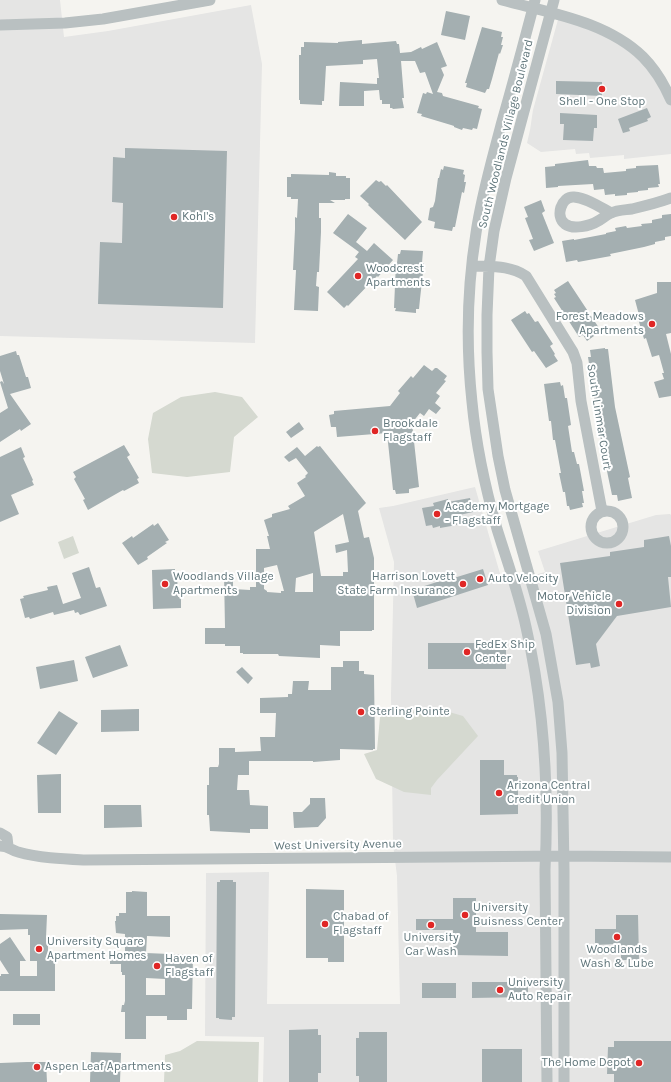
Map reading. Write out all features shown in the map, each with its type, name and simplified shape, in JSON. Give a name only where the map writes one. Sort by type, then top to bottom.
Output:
[{"type":"street","points":[[0,25],[65,23],[95,20],[210,0]]},
{"type":"street","points":[[502,0],[534,4],[550,13],[586,23],[605,31],[632,47],[654,69],[671,100]]},
{"type":"street","name":"South Woodlands Village Boulevard","points":[[554,0],[500,202],[490,267],[486,315],[488,389],[498,456],[505,490],[540,610],[552,665],[558,708],[562,753],[564,856],[564,1082]]},
{"type":"street","name":"South Woodlands Village Boulevard","points":[[534,4],[492,157],[476,232],[472,266],[468,332],[470,387],[481,467],[488,497],[524,618],[538,687],[546,787],[547,1082]]},
{"type":"street","points":[[611,213],[653,204],[671,198]]},
{"type":"street","name":"South Linmar Court","points":[[472,266],[516,270],[526,276],[573,352],[577,363],[581,401],[602,511]]},
{"type":"street","name":"West University Avenue","points":[[0,833],[7,837],[4,846],[16,852],[61,859],[84,860],[546,856],[671,857]]},
{"type":"shaded area","points":[[0,0],[60,0],[64,37],[108,31],[251,5],[262,64],[255,343],[0,336]]},
{"type":"shaded area","name":"Shell - One Stop","points":[[559,16],[627,42],[671,102],[671,154],[624,159],[624,155],[590,158],[589,153],[576,154],[575,149],[541,152],[527,143],[533,110]]},
{"type":"shaded area","points":[[215,392],[242,397],[258,417],[234,437],[230,472],[187,477],[152,473],[148,439],[153,413],[181,397]]},
{"type":"shaded area","points":[[475,487],[503,584],[545,572],[538,551],[656,515],[671,515],[671,1082],[263,1082],[264,1037],[205,1036],[206,873],[269,872],[267,1004],[400,1004],[397,876],[393,844],[391,695],[394,562],[379,508]]},
{"type":"shaded area","points":[[73,536],[79,553],[64,559],[58,542]]},
{"type":"shaded area","points":[[432,707],[463,716],[478,736],[437,780],[431,788],[431,795],[404,792],[376,779],[364,754],[377,750],[380,717],[397,711]]},
{"type":"shaded area","points":[[197,1041],[259,1042],[258,1082],[164,1082],[165,1055],[180,1051]]},
{"type":"building","points":[[446,11],[470,16],[465,40],[441,35]]},
{"type":"building","points":[[482,27],[502,32],[501,37],[503,37],[501,45],[503,45],[500,54],[499,53],[489,89],[487,89],[485,93],[466,87],[467,83],[465,83]]},
{"type":"building","points":[[362,40],[362,44],[396,41],[397,44],[399,44],[400,53],[411,52],[421,47],[422,49],[437,42],[447,66],[441,68],[444,75],[437,92],[442,93],[443,96],[479,106],[478,108],[482,109],[477,129],[473,128],[472,130],[463,128],[462,130],[454,126],[421,116],[422,114],[417,113],[423,93],[426,94],[427,92],[433,94],[425,72],[420,73],[415,61],[401,61],[404,98],[402,98],[404,108],[393,109],[390,108],[390,104],[382,104],[379,90],[364,91],[364,106],[339,106],[340,82],[377,84],[377,78],[379,78],[377,59],[363,60],[363,64],[326,66],[324,101],[322,101],[322,105],[300,104],[299,55],[301,55],[301,47],[304,47],[304,42],[338,43]]},
{"type":"building","points":[[556,81],[602,82],[602,96],[556,94]]},
{"type":"building","points":[[647,108],[651,117],[647,119],[648,121],[629,128],[630,131],[623,133],[618,119]]},
{"type":"building","points":[[560,113],[597,115],[597,128],[594,128],[593,141],[563,140],[564,124],[560,124]]},
{"type":"building","name":"Kohl's","points":[[125,148],[227,151],[223,308],[98,304],[100,242],[122,243],[123,203],[112,202],[113,157],[125,158]]},
{"type":"building","points":[[588,160],[589,166],[603,168],[604,173],[626,171],[626,169],[636,168],[636,166],[658,165],[659,187],[627,193],[627,195],[615,196],[615,194],[605,195],[604,189],[594,190],[593,184],[546,188],[545,167],[555,166],[555,164]]},
{"type":"building","name":"Woodcrest Apartments","points":[[444,166],[464,170],[464,182],[466,182],[464,193],[462,192],[455,227],[453,227],[452,231],[434,228],[435,222],[428,220],[430,208],[433,207],[435,201],[438,178],[441,169],[443,170]]},
{"type":"building","points":[[329,172],[336,173],[336,176],[346,176],[346,178],[350,178],[350,199],[330,200],[335,203],[319,203],[321,232],[319,272],[317,272],[316,286],[319,287],[318,311],[294,310],[296,270],[293,270],[295,217],[297,218],[298,199],[291,199],[291,197],[287,197],[287,177],[291,177],[291,174],[329,175]]},
{"type":"building","name":"Woodcrest Apartments","points":[[376,180],[379,182],[381,181],[386,186],[387,185],[422,222],[405,240],[360,196]]},
{"type":"building","points":[[541,200],[545,211],[542,213],[554,243],[534,251],[529,240],[533,239],[525,218],[528,217],[524,207]]},
{"type":"building","name":"Woodcrest Apartments","points":[[348,214],[367,228],[356,242],[367,251],[374,243],[393,260],[378,277],[377,276],[348,306],[347,305],[344,308],[327,292],[358,259],[355,257],[359,252],[333,233]]},
{"type":"building","points":[[671,214],[671,236],[665,237],[665,240],[655,242],[655,244],[644,247],[610,254],[611,256],[578,262],[577,260],[566,262],[562,241],[606,234],[616,231],[615,228],[642,226],[641,224],[652,223],[652,220],[662,218],[662,215]]},
{"type":"building","name":"Woodcrest Apartments","points":[[401,250],[423,251],[422,263],[424,263],[419,309],[416,309],[416,313],[395,311],[396,308],[394,308],[396,263],[398,254],[400,254]]},
{"type":"building","points":[[568,281],[601,331],[587,341],[583,335],[579,337],[554,298],[556,297],[554,294],[556,293],[554,290]]},
{"type":"building","points":[[657,282],[671,282],[671,333],[666,334],[671,354],[671,396],[659,398],[654,382],[664,379],[662,373],[664,373],[659,355],[652,357],[646,338],[644,339],[637,315],[639,315],[635,300],[657,293]]},
{"type":"building","points":[[525,311],[527,314],[529,313],[535,322],[538,321],[553,344],[550,346],[558,361],[546,368],[534,351],[532,352],[511,320]]},
{"type":"building","points":[[608,349],[615,407],[630,477],[628,478],[632,498],[618,501],[617,495],[612,495],[608,476],[598,425],[603,424],[601,402],[595,403],[588,357],[591,357],[590,350]]},
{"type":"building","points":[[16,351],[17,355],[19,355],[26,377],[28,377],[31,388],[10,394],[31,424],[0,442],[0,413],[8,408],[0,382],[2,381],[4,384],[0,371],[0,356]]},
{"type":"building","name":"Brookdale Flagstaff","points":[[424,365],[432,371],[437,368],[447,376],[444,380],[446,381],[436,393],[440,396],[435,403],[441,408],[436,414],[429,409],[424,416],[420,413],[412,423],[419,487],[409,489],[409,493],[396,494],[395,490],[393,490],[387,433],[337,437],[336,427],[331,427],[329,415],[334,414],[334,411],[390,406],[400,393],[398,391],[411,376],[413,378]]},
{"type":"building","points":[[560,382],[561,386],[563,385],[565,398],[567,398],[571,425],[568,426],[572,452],[574,452],[577,464],[579,464],[584,491],[582,491],[584,503],[582,503],[583,507],[570,510],[569,506],[567,506],[565,492],[563,492],[559,473],[561,473],[555,440],[553,440],[551,421],[549,421],[544,384]]},
{"type":"building","points":[[299,422],[304,429],[291,438],[286,432]]},
{"type":"building","points":[[124,445],[130,455],[127,457],[139,478],[137,479],[139,483],[124,491],[123,490],[88,510],[83,500],[85,499],[74,479],[76,477],[73,472]]},
{"type":"building","points":[[317,446],[320,446],[366,503],[358,511],[364,538],[369,537],[374,558],[374,630],[340,631],[340,646],[320,645],[320,658],[279,656],[278,654],[243,654],[240,653],[240,646],[205,644],[205,628],[225,628],[224,573],[233,573],[233,589],[250,590],[250,587],[256,587],[256,549],[270,549],[267,536],[269,536],[264,520],[272,517],[272,514],[290,509],[288,506],[305,496],[297,483],[306,477],[305,476],[308,473],[296,458],[289,462],[284,457],[297,447],[305,456]],"holes":[[[343,514],[349,542],[335,545],[336,553],[347,550],[348,572],[343,572],[343,576],[321,576],[314,532]],[[277,565],[284,591],[281,591],[281,593],[267,592],[264,589],[264,568]],[[313,573],[313,592],[295,592],[296,578]]]},
{"type":"building","points":[[21,447],[25,457],[23,458],[34,485],[11,495],[19,514],[0,522],[0,457]]},
{"type":"building","points":[[470,498],[473,512],[455,516],[457,525],[440,528],[440,526],[433,528],[432,525],[426,526],[422,508],[434,506],[433,503],[448,499],[448,502]]},
{"type":"building","name":"Woodlands Village Apartments","points":[[158,523],[169,540],[147,557],[148,559],[138,565],[122,543],[132,536],[133,538],[153,524],[154,526]]},
{"type":"building","name":"Motor Vehicle Division","points":[[669,536],[671,546],[671,577],[668,577],[671,607],[617,616],[596,644],[600,666],[591,668],[590,663],[576,665],[560,563],[610,556],[610,552],[644,547],[644,540]]},
{"type":"building","points":[[89,567],[96,588],[100,587],[107,606],[80,615],[78,612],[75,613],[74,610],[54,615],[53,612],[30,619],[29,617],[25,618],[20,599],[24,598],[23,596],[48,590],[47,587],[57,585],[63,604],[81,598],[72,573]]},
{"type":"building","name":"Woodlands Village Apartments","points":[[175,569],[175,573],[177,573],[178,597],[181,597],[181,608],[153,609],[152,570]]},
{"type":"building","points":[[483,569],[488,585],[417,608],[412,590]]},
{"type":"building","name":"FedEx Ship Center","points":[[486,641],[506,643],[506,669],[428,669],[428,643],[486,643]]},
{"type":"building","points":[[120,645],[128,666],[93,678],[85,657]]},
{"type":"building","points":[[74,660],[78,681],[40,689],[36,667]]},
{"type":"building","points":[[343,661],[359,661],[359,671],[364,671],[364,674],[374,675],[375,749],[340,749],[340,760],[313,762],[249,761],[249,775],[238,775],[237,790],[249,790],[250,805],[268,806],[268,829],[250,829],[250,833],[210,831],[209,815],[207,815],[207,785],[209,785],[209,768],[218,767],[219,764],[219,748],[235,748],[235,752],[261,751],[260,737],[275,737],[276,713],[260,713],[260,698],[288,697],[288,694],[292,694],[293,681],[309,681],[308,690],[331,690],[331,667],[343,667]]},
{"type":"building","points":[[242,667],[253,678],[248,684],[236,672]]},
{"type":"building","points":[[139,709],[139,731],[101,732],[101,710]]},
{"type":"building","points":[[59,711],[78,723],[56,755],[37,743]]},
{"type":"building","name":"Arizona Central Credit Union","points":[[480,760],[504,760],[504,775],[517,775],[518,814],[480,815]]},
{"type":"building","points":[[61,774],[61,813],[38,813],[37,775]]},
{"type":"building","points":[[310,798],[325,798],[326,818],[318,827],[294,828],[293,812],[302,812],[310,804]]},
{"type":"building","points":[[104,805],[141,805],[142,827],[104,828]]},
{"type":"building","points":[[220,880],[233,880],[233,882],[236,882],[235,1017],[232,1017],[232,1020],[216,1018],[217,882],[220,882]]},
{"type":"building","name":"Chabad of Flagstaff","points":[[306,889],[344,890],[344,962],[328,962],[328,958],[306,958]]},
{"type":"building","name":"Haven of Flagstaff","points":[[126,892],[147,892],[147,916],[170,916],[170,937],[147,936],[146,953],[193,955],[192,1009],[187,1009],[187,1020],[167,1020],[167,1016],[146,1016],[146,1039],[125,1039],[125,1012],[121,1012],[122,1005],[124,1005],[125,1001],[125,975],[122,975],[121,964],[110,964],[110,957],[125,957],[125,934],[116,933],[115,921],[116,916],[119,916],[119,913],[126,913]],"holes":[[[146,978],[165,979],[165,995],[146,995]]]},
{"type":"building","name":"University Buisness Center","points":[[453,898],[476,898],[476,932],[508,932],[508,956],[453,955],[453,930],[416,930],[416,919],[453,919]]},
{"type":"building","points":[[0,914],[47,915],[46,938],[48,938],[48,960],[55,960],[55,991],[0,991],[1,974],[9,974],[0,960],[0,944],[10,937],[26,961],[20,961],[20,976],[37,976],[37,961],[30,961],[30,935],[28,935],[28,929],[0,930]]},
{"type":"building","name":"Woodlands Wash & Lube","points":[[616,915],[638,915],[639,960],[621,960],[621,953],[616,953],[616,944],[595,945],[595,929],[616,929]]},
{"type":"building","name":"University Auto Repair","points":[[472,982],[528,982],[528,997],[472,998]]},
{"type":"building","points":[[422,983],[456,983],[456,998],[422,998]]},
{"type":"building","points":[[13,1014],[40,1014],[40,1025],[13,1025]]},
{"type":"building","points":[[318,1029],[318,1035],[321,1035],[321,1073],[318,1073],[318,1082],[289,1082],[289,1030]]},
{"type":"building","points":[[359,1032],[387,1032],[387,1082],[359,1082],[359,1076],[356,1076],[356,1038],[359,1038]]},
{"type":"building","name":"The Home Depot","points":[[614,1041],[671,1041],[671,1082],[614,1082],[614,1074],[607,1074],[608,1047],[614,1047]]},
{"type":"building","points":[[482,1049],[522,1049],[522,1082],[482,1082]]},
{"type":"building","points":[[91,1052],[121,1053],[120,1082],[90,1082]]},
{"type":"building","points":[[46,1062],[47,1082],[0,1082],[0,1063]]},
{"type":"place","name":"Shell - One Stop","points":[[602,89]]},
{"type":"place","name":"Kohl's","points":[[174,217]]},
{"type":"place","name":"Woodcrest Apartments","points":[[358,276]]},
{"type":"place","name":"Forest Meadows Apartments","points":[[652,324]]},
{"type":"place","name":"Brookdale Flagstaff","points":[[375,431]]},
{"type":"place","name":"Academy Mortgage - Flagstaff","points":[[437,514]]},
{"type":"place","name":"Auto Velocity","points":[[480,579]]},
{"type":"place","name":"Woodlands Village Apartments","points":[[165,584]]},
{"type":"place","name":"Harrison Lovett State Farm Insurance","points":[[463,584]]},
{"type":"place","name":"Motor Vehicle Division","points":[[619,604]]},
{"type":"place","name":"FedEx Ship Center","points":[[467,652]]},
{"type":"place","name":"Sterling Pointe","points":[[361,712]]},
{"type":"place","name":"Arizona Central Credit Union","points":[[499,793]]},
{"type":"place","name":"University Buisness Center","points":[[465,915]]},
{"type":"place","name":"Chabad of Flagstaff","points":[[325,924]]},
{"type":"place","name":"University Car Wash","points":[[431,925]]},
{"type":"place","name":"Woodlands Wash & Lube","points":[[617,937]]},
{"type":"place","name":"University Square Apartment Homes","points":[[39,949]]},
{"type":"place","name":"Haven of Flagstaff","points":[[157,966]]},
{"type":"place","name":"University Auto Repair","points":[[500,990]]},
{"type":"place","name":"The Home Depot","points":[[639,1063]]},
{"type":"place","name":"Aspen Leaf Apartments","points":[[37,1067]]}]
